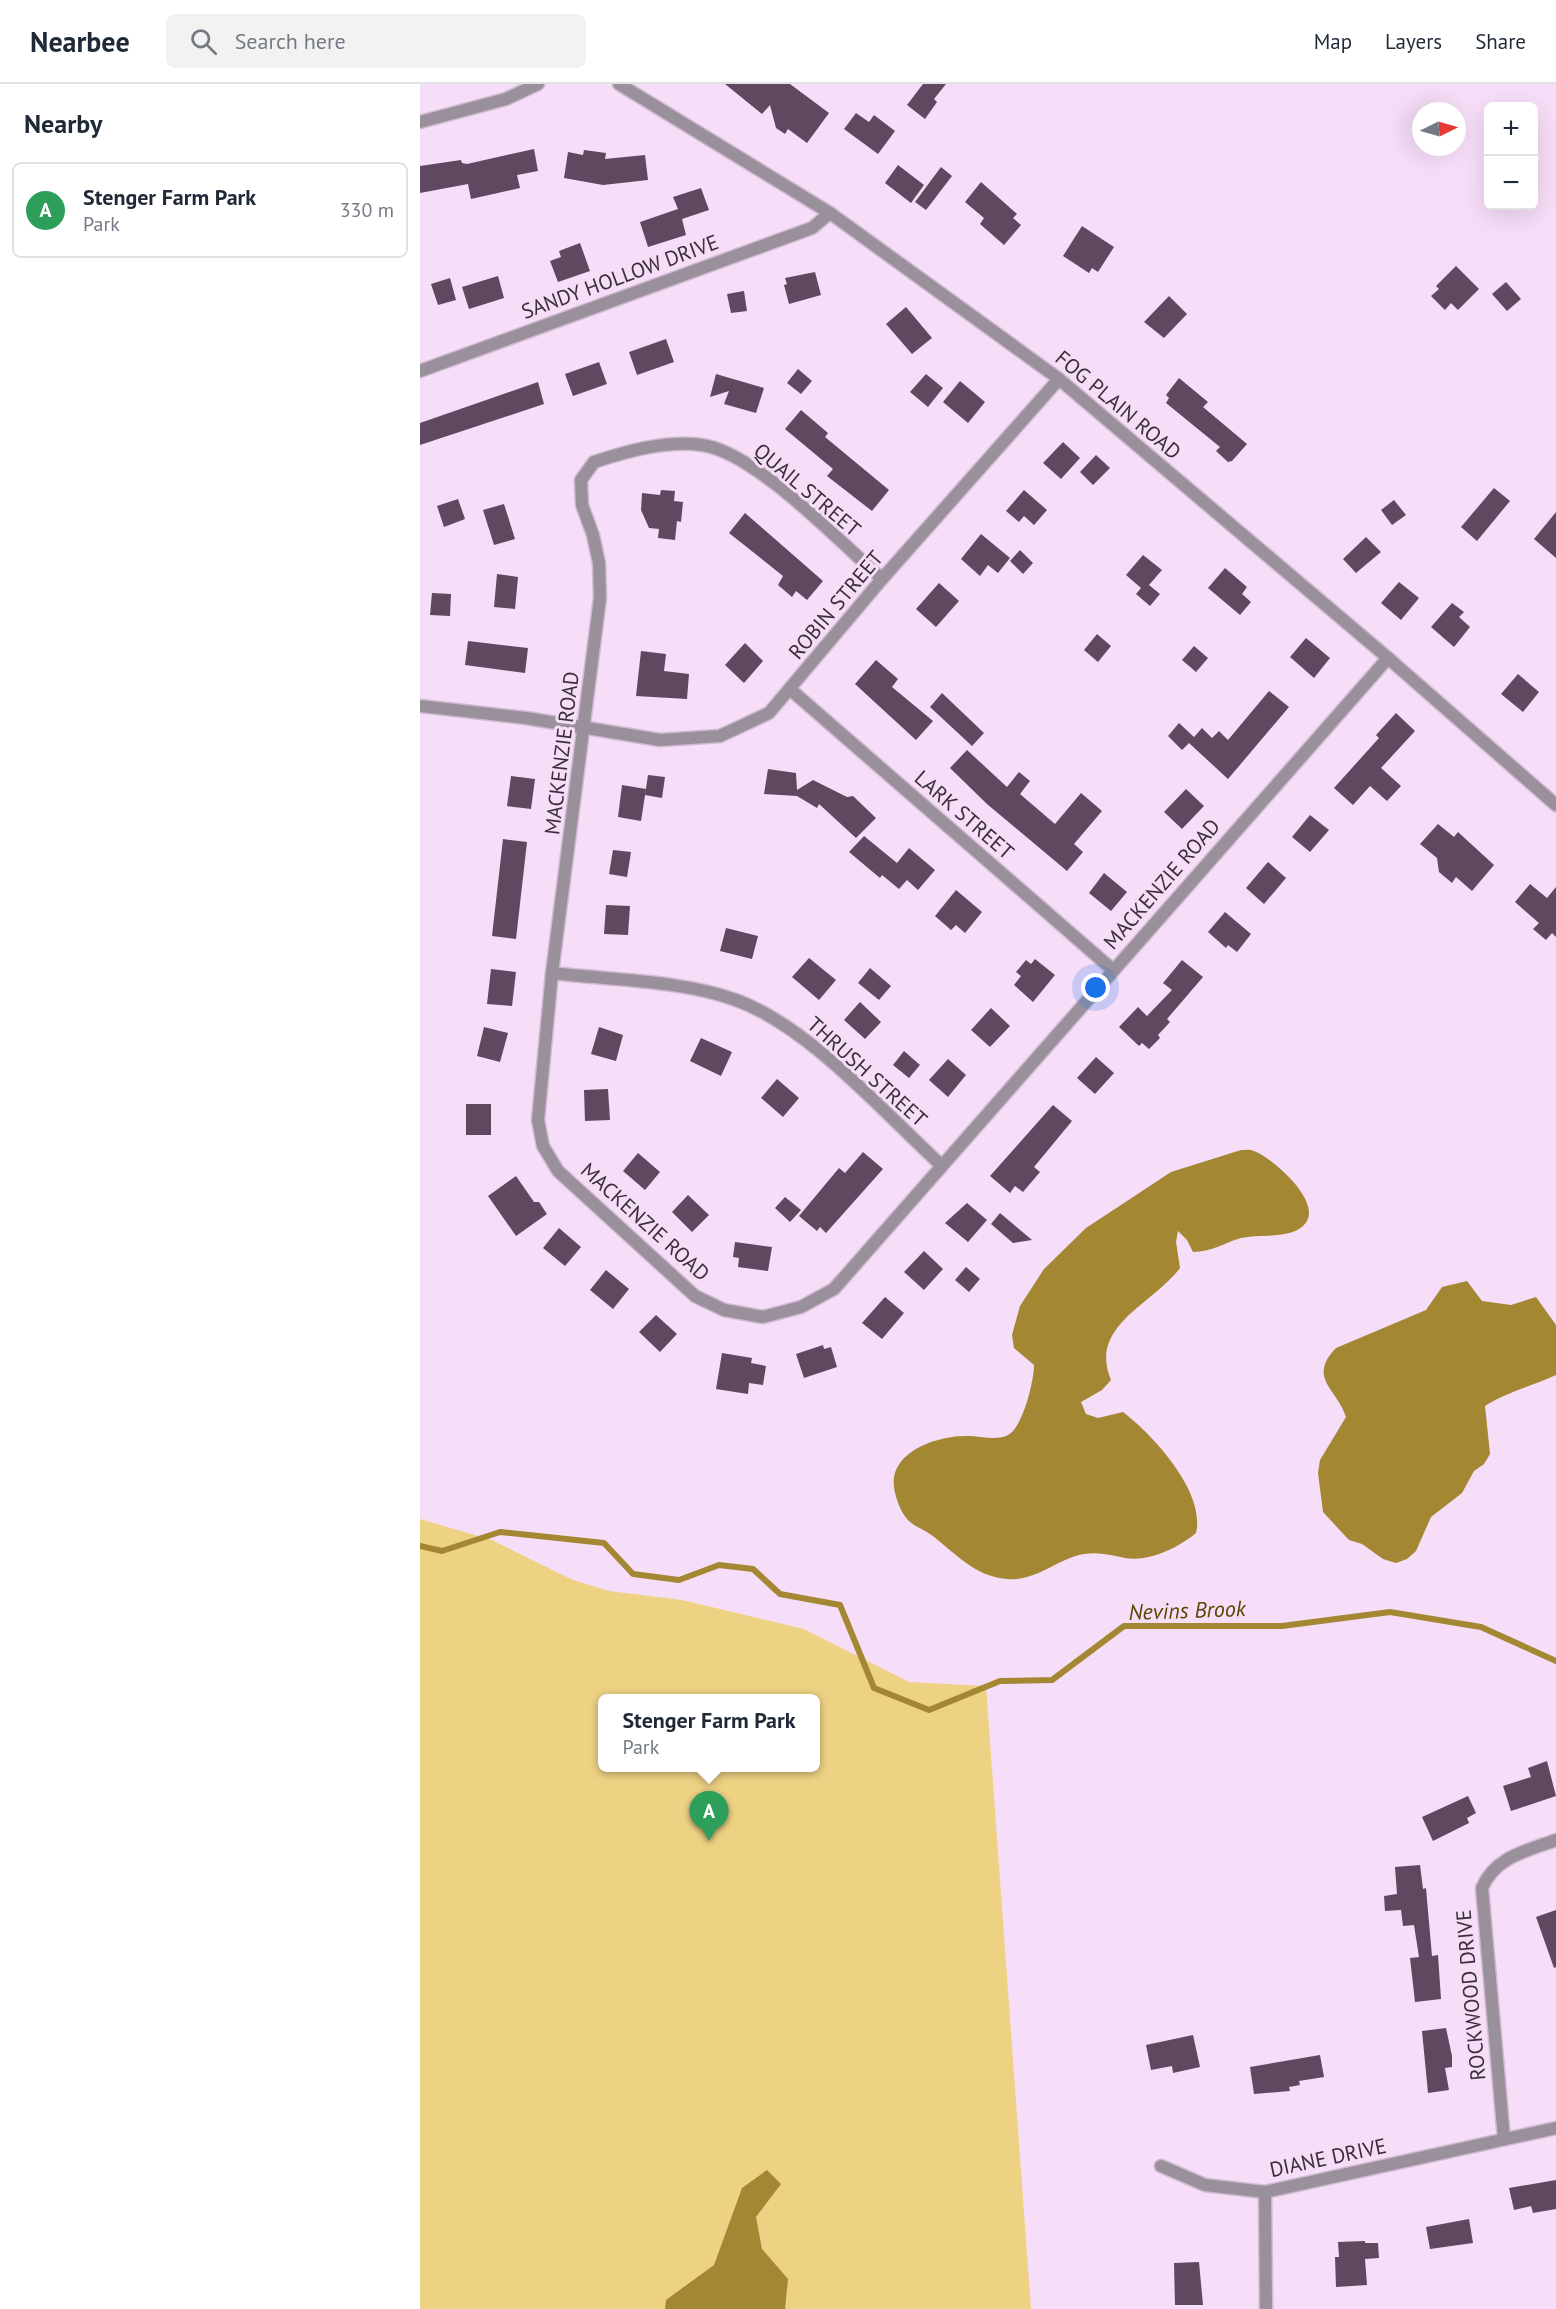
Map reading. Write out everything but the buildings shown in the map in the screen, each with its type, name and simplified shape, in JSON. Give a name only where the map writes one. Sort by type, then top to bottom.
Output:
[{"type":"street","points":[[420,122],[506,99],[538,84]]},
{"type":"street","name":"FOG PLAIN ROAD","points":[[619,84],[830,213],[1059,379],[1388,658],[1556,805]]},
{"type":"street","name":"SANDY HOLLOW DRIVE","points":[[420,371],[812,228],[830,213]]},
{"type":"street","name":"ROBIN STREET","points":[[420,706],[526,718],[660,740],[720,736],[769,713],[791,690],[882,579],[1059,379]]},
{"type":"street","name":"QUAIL STREET","points":[[594,462],[672,444],[703,445],[732,454],[759,470],[882,579]]},
{"type":"street","name":"MACKENZIE ROAD","points":[[594,462],[581,480],[582,505],[599,563],[600,598],[552,973],[538,1120],[543,1146],[558,1171],[694,1296],[724,1310],[763,1317],[809,1303],[834,1289],[1388,658]]},
{"type":"street","name":"LARK STREET","points":[[791,690],[1113,970]]},
{"type":"street","name":"THRUSH STREET","points":[[552,973],[689,989],[736,1000],[775,1019],[814,1046],[941,1166]]},
{"type":"street","name":"ROCKWOOD DRIVE","points":[[1504,2139],[1482,1888],[1488,1873],[1505,1858],[1556,1840]]},
{"type":"street","points":[[1504,2139],[1556,2128]]},
{"type":"street","name":"DIANE DRIVE","points":[[1161,2166],[1205,2185],[1265,2192],[1504,2139]]},
{"type":"street","points":[[1265,2192],[1266,2309]]},
{"type":"shaded area","points":[[1241,1150],[1252,1150],[1263,1155],[1284,1172],[1303,1195],[1308,1206],[1309,1217],[1303,1226],[1290,1233],[1241,1238],[1200,1252],[1193,1252],[1187,1240],[1178,1231],[1176,1242],[1180,1268],[1116,1330],[1108,1345],[1106,1361],[1111,1380],[1102,1390],[1081,1402],[1086,1414],[1098,1418],[1123,1412],[1162,1450],[1175,1466],[1193,1500],[1197,1517],[1196,1533],[1172,1549],[1153,1556],[1134,1559],[1084,1554],[1074,1556],[1028,1577],[1007,1579],[995,1577],[975,1568],[909,1521],[899,1505],[894,1487],[894,1477],[904,1458],[923,1445],[946,1438],[1004,1437],[1013,1430],[1023,1414],[1030,1392],[1034,1365],[1014,1348],[1012,1335],[1020,1306],[1044,1269],[1086,1228],[1171,1172]]},
{"type":"shaded area","points":[[1467,1281],[1482,1301],[1511,1305],[1536,1297],[1556,1325],[1556,1375],[1485,1406],[1490,1454],[1484,1464],[1474,1471],[1462,1493],[1431,1517],[1416,1551],[1407,1559],[1396,1563],[1383,1559],[1362,1544],[1349,1540],[1323,1512],[1318,1473],[1320,1460],[1346,1417],[1327,1383],[1324,1368],[1336,1348],[1426,1310],[1442,1287]]},
{"type":"shaded area","points":[[420,1519],[492,1540],[573,1580],[609,1591],[682,1600],[804,1629],[909,1682],[986,1686],[1031,2309],[420,2309]]},
{"type":"shaded area","points":[[767,2170],[781,2184],[756,2217],[762,2249],[788,2279],[785,2309],[665,2309],[666,2300],[714,2265],[742,2188]]},
{"type":"waterway","name":"Nevins Brook","points":[[420,1546],[442,1551],[500,1532],[604,1543],[633,1574],[679,1580],[719,1565],[753,1569],[780,1594],[840,1605],[874,1688],[929,1710],[1000,1681],[1052,1680],[1124,1626],[1282,1626],[1390,1612],[1481,1627],[1556,1661]]},
{"type":"place","name":"Stenger Farm Park","points":[[709,1841]]}]
